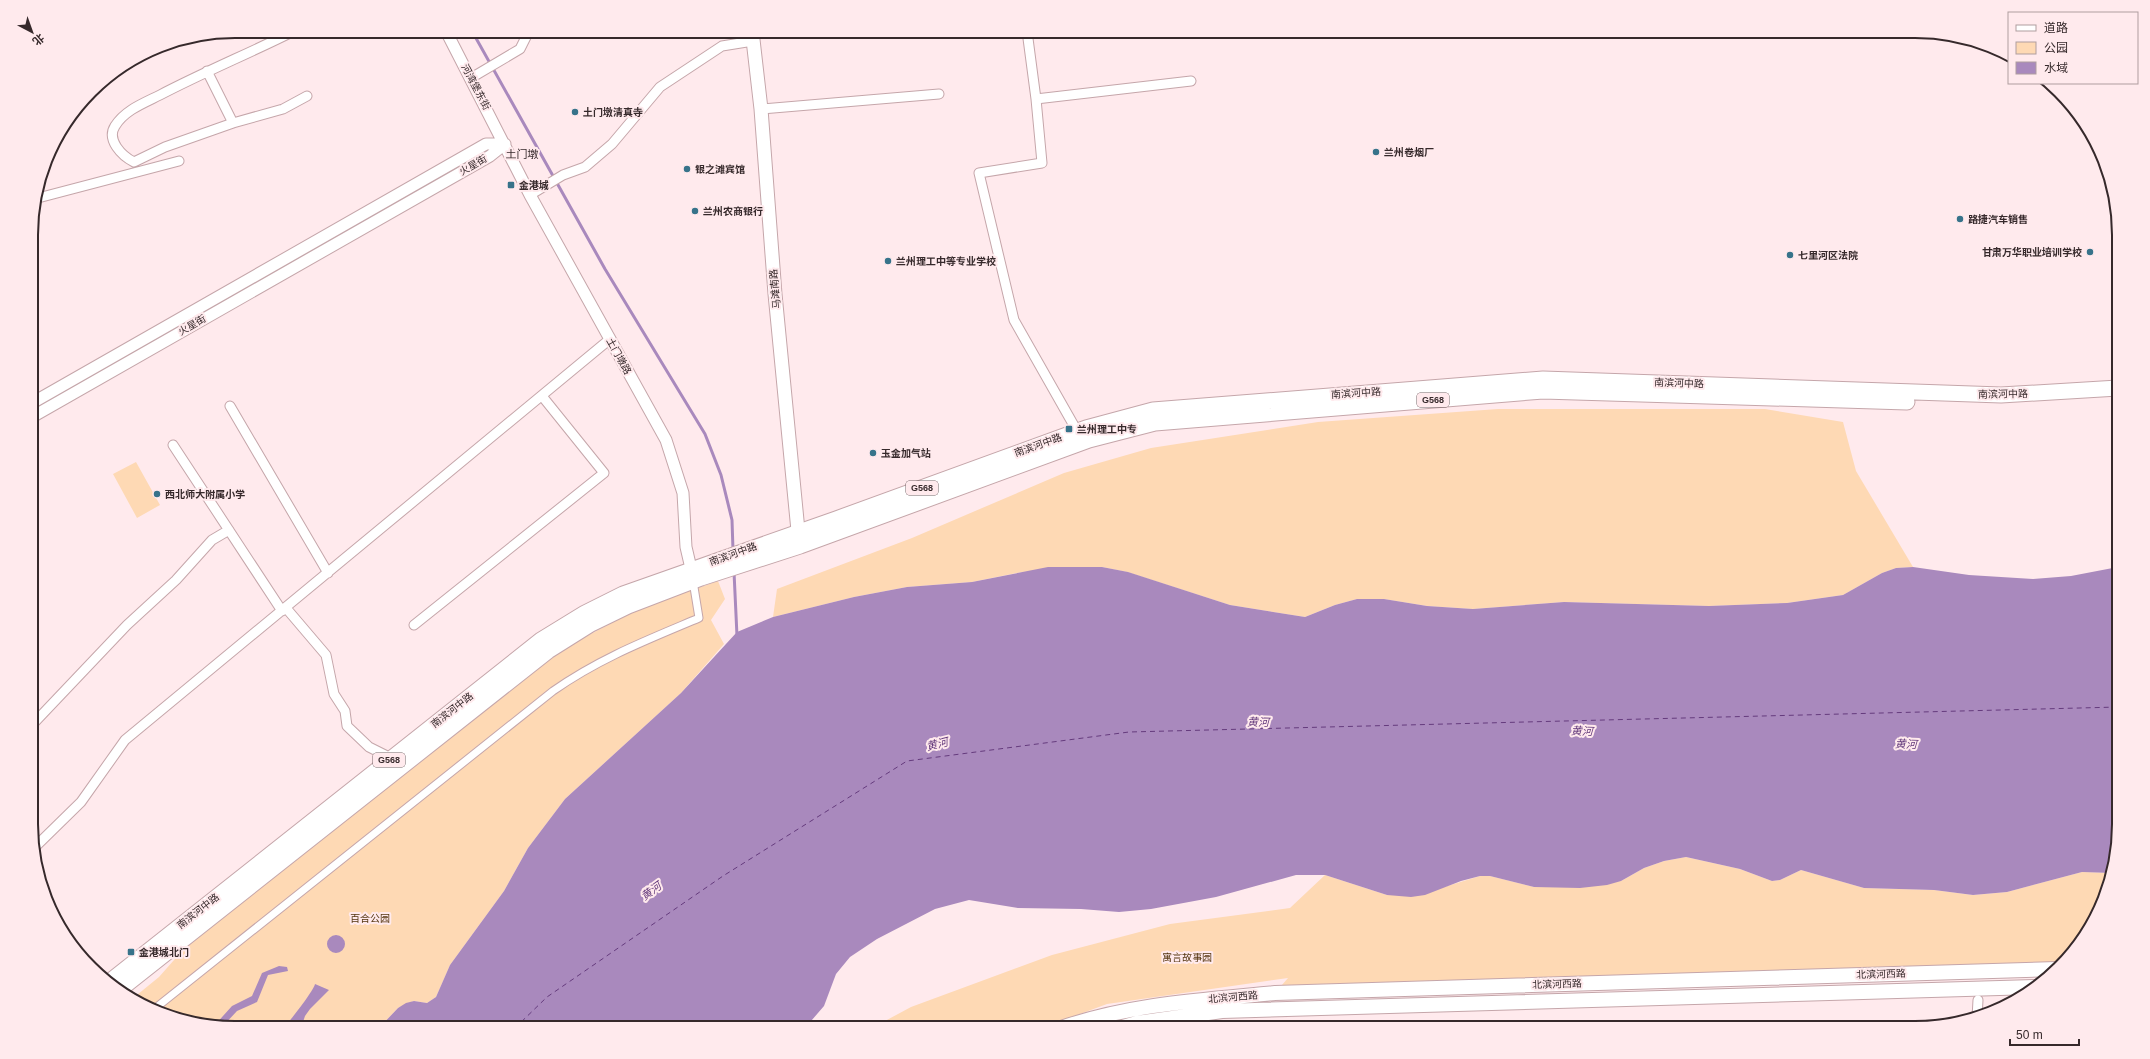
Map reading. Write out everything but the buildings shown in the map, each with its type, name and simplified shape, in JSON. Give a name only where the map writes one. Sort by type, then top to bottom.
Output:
[{"type":"highway","name":"南滨河中路","points":[[799,539],[836,519],[1077,431],[1153,410],[1542,379],[2001,395],[2112,388]]},
{"type":"highway","name":"南滨河中路","points":[[113,979],[541,640],[585,613],[623,594],[717,567],[1089,440],[1156,423],[1543,392],[1999,405],[2112,398]]},
{"type":"highway","name":"南滨河中路","points":[[123,987],[548,651],[591,624],[692,575]]},
{"type":"main road","name":"马滩南路","points":[[752,38],[761,109],[775,294],[799,539]]},
{"type":"main road","name":"北滨河西路","points":[[1082,1021],[1164,1003],[1275,993],[2048,969]]},
{"type":"main road","name":"北滨河西路","points":[[1151,1021],[1222,1011],[2026,987]]},
{"type":"street","points":[[278,38],[207,70],[131,110],[114,126],[113,141],[124,156],[134,162],[165,147],[233,123],[283,109],[307,96]]},
{"type":"street","name":"河湾堡东街","points":[[450,38],[505,144]]},
{"type":"street","points":[[471,78],[520,49],[526,38]]},
{"type":"street","points":[[530,194],[563,175],[585,167],[612,144],[660,87],[722,46],[746,38]]},
{"type":"street","points":[[1027,38],[1036,99],[1042,163],[979,173],[1014,320],[1077,431]]},
{"type":"street","points":[[207,70],[233,123]]},
{"type":"street","points":[[1036,99],[1191,81]]},
{"type":"street","points":[[761,109],[939,94]]},
{"type":"street","name":"火星街","points":[[38,400],[486,144],[505,144]]},
{"type":"street","name":"土门墩路","points":[[505,144],[530,194],[666,440],[683,493],[686,547],[692,575]]},
{"type":"street","name":"火星街","points":[[38,414],[483,160],[505,144]]},
{"type":"street","points":[[42,197],[179,161]]},
{"type":"street","points":[[39,843],[81,802],[125,740],[610,339]]},
{"type":"street","points":[[414,625],[604,473],[542,396]]},
{"type":"street","points":[[230,406],[328,573]]},
{"type":"street","points":[[173,445],[229,530],[284,609],[326,655],[334,694],[345,712],[347,726],[369,747],[392,758]]},
{"type":"street","points":[[38,718],[127,625],[176,580],[212,540],[229,530]]},
{"type":"street","points":[[158,1006],[553,691],[580,672],[619,651],[699,618],[692,575]]},
{"type":"street","points":[[1977,1011],[1978,1000]]},
{"type":"green space","points":[[1498,409],[1765,409],[1843,422],[1856,471],[1913,567],[1896,568],[1882,573],[1843,595],[1787,603],[1709,606],[1564,602],[1473,609],[1427,606],[1384,599],[1357,599],[1335,605],[1305,617],[1230,605],[1127,572],[1102,567],[1022,572],[972,582],[907,587],[854,597],[773,617],[777,589],[912,538],[1064,473],[1151,448],[1318,422]]},
{"type":"green space","points":[[136,462],[160,505],[137,518],[113,474]]},
{"type":"green space","name":"百合公园","points":[[718,581],[725,599],[711,620],[724,644],[681,693],[565,799],[528,848],[504,891],[450,965],[436,997],[427,1003],[414,1001],[398,1008],[386,1021],[222,1021],[171,1011],[137,995],[159,977],[189,943],[566,647],[640,608]]},
{"type":"green space","name":"寓言故事园","points":[[1686,857],[1740,869],[1772,881],[1780,880],[1801,870],[1864,888],[1934,890],[1973,895],[2007,892],[2082,872],[2106,873],[2102,888],[2086,923],[2063,954],[2048,969],[1275,993],[1288,978],[1107,1004],[1061,1021],[885,1021],[911,1007],[1052,955],[1170,924],[1290,908],[1325,875],[1387,895],[1444,887],[1480,876],[1490,876],[1534,887],[1555,887],[1621,881],[1644,868],[1664,861]]},
{"type":"water","name":"黄河","points":[[1048,567],[1102,567],[1128,572],[1230,605],[1305,617],[1335,605],[1357,599],[1384,599],[1427,606],[1473,609],[1564,602],[1709,606],[1787,603],[1843,595],[1882,573],[1896,568],[1913,567],[1969,575],[2033,579],[2071,576],[2112,568],[2112,837],[2106,873],[2082,872],[2007,892],[1973,895],[1934,890],[1864,888],[1801,870],[1780,880],[1772,881],[1740,869],[1686,857],[1664,861],[1644,868],[1621,881],[1607,885],[1580,888],[1534,887],[1490,876],[1480,876],[1461,881],[1425,895],[1411,897],[1387,895],[1325,875],[1296,875],[1216,897],[1151,909],[1119,912],[1081,909],[1018,908],[969,900],[935,909],[877,939],[850,957],[836,974],[824,1006],[811,1021],[386,1021],[398,1008],[406,1003],[414,1001],[427,1003],[436,997],[450,965],[504,891],[528,848],[565,799],[681,693],[737,632],[773,617],[854,597],[907,587],[972,582]]},
{"type":"water","points":[[336,935],[342,938],[345,944],[342,950],[336,953],[330,950],[327,944],[330,938]]},
{"type":"water","points":[[279,966],[287,967],[288,971],[268,975],[257,1002],[237,1011],[228,1021],[219,1021],[232,1006],[252,996],[262,973]]},
{"type":"water","points":[[315,984],[329,990],[310,1009],[303,1021],[289,1021],[301,1006]]},
{"type":"waterway","points":[[476,38],[605,269],[705,434],[721,475],[732,520],[733,550]]},
{"type":"waterway","points":[[734,572],[737,636]]},
{"type":"ferry route","points":[[522,1021],[547,997],[723,876],[907,761],[1129,732],[2112,707]]},
{"type":"place","name":"土门墩清真寺","points":[[575,112]]},
{"type":"place","name":"兰州卷烟厂","points":[[1376,152]]},
{"type":"place","name":"银之滩宾馆","points":[[687,169]]},
{"type":"place","name":"金港城","points":[[511,185]]},
{"type":"place","name":"兰州农商银行","points":[[695,211]]},
{"type":"place","name":"路捷汽车销售","points":[[1960,219]]},
{"type":"place","name":"甘肃万华职业培训学校","points":[[2090,252]]},
{"type":"place","name":"七里河区法院","points":[[1790,255]]},
{"type":"place","name":"兰州理工中等专业学校","points":[[888,261]]},
{"type":"place","name":"兰州理工中专","points":[[1069,429]]},
{"type":"place","name":"玉金加气站","points":[[873,453]]},
{"type":"place","name":"西北师大附属小学","points":[[157,494]]},
{"type":"place","name":"金港城北门","points":[[131,952]]},
{"type":"district","name":"土门墩","points":[[522,154]]}]
